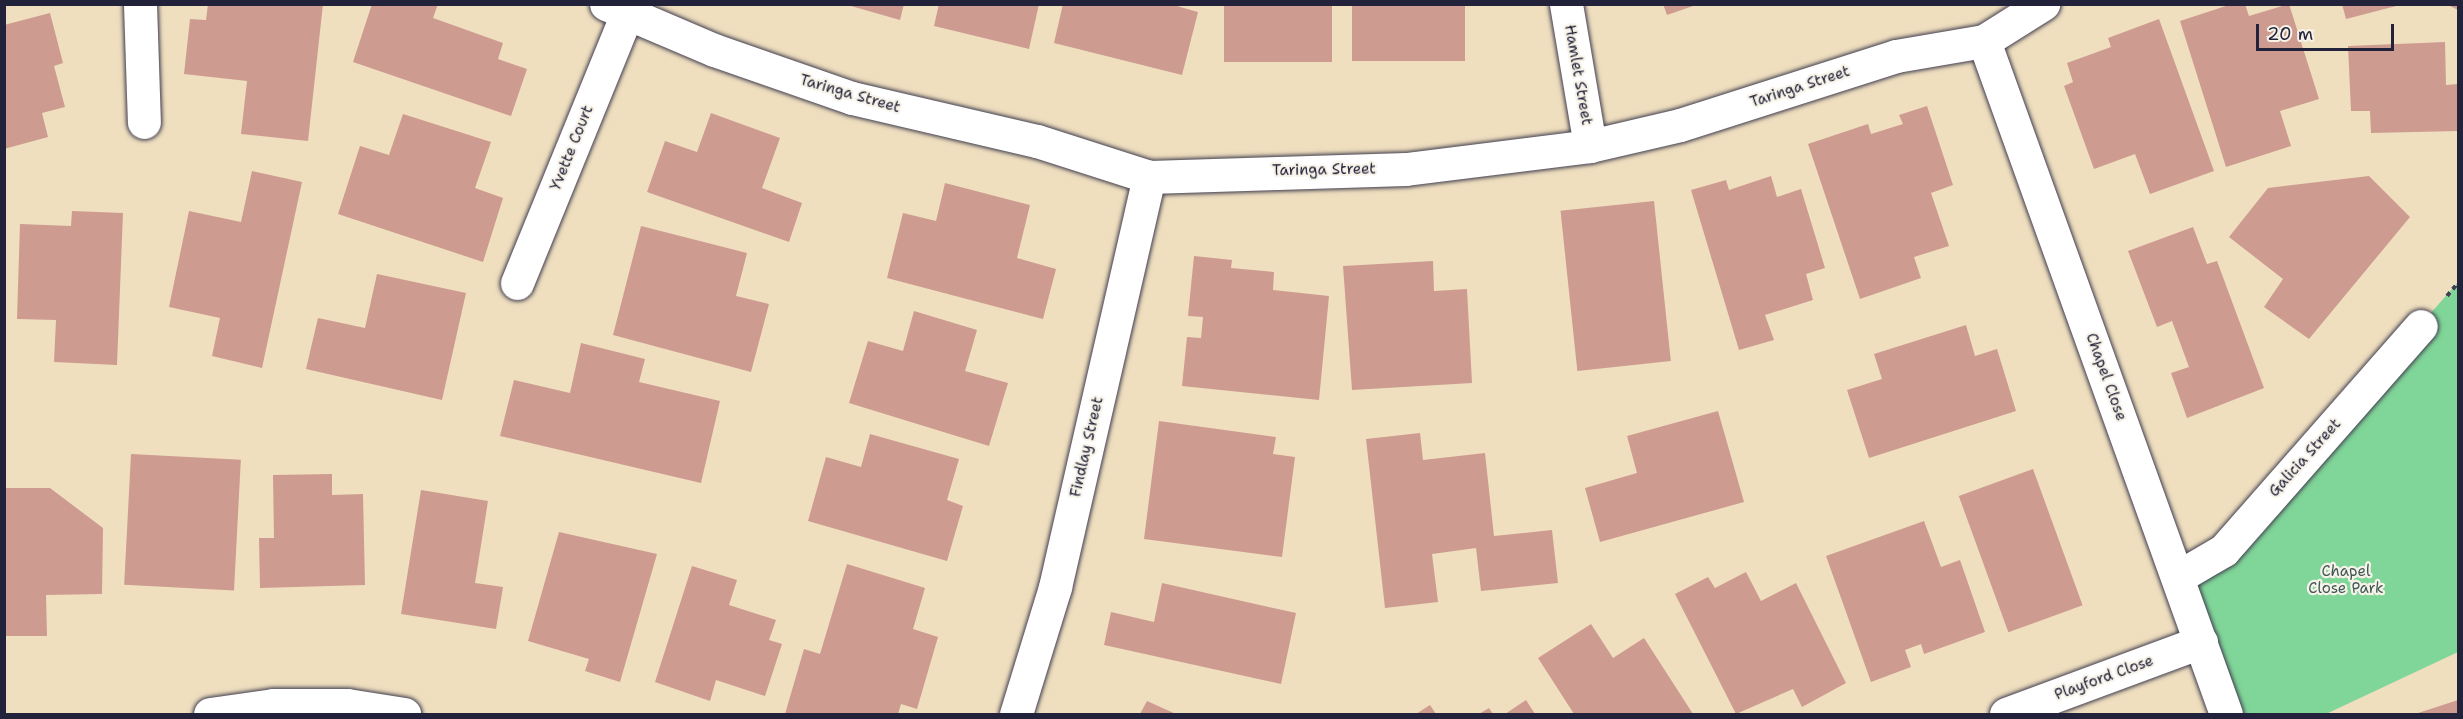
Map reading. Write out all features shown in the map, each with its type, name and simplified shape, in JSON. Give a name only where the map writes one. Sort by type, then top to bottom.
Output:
[{"type":"street","points":[[140,4],[144,122]]},
{"type":"street","name":"Hamlet Street","points":[[1566,4],[1590,146]]},
{"type":"street","name":"Taringa Street","points":[[617,9],[852,98],[1037,141],[1149,177],[1406,169],[1590,146],[1680,125],[1896,56],[1984,41],[2043,4]]},
{"type":"street","name":"Yvette Court","points":[[517,283],[617,9]]},
{"type":"street","name":"Chapel Close","points":[[1984,41],[2226,714]]},
{"type":"street","name":"Findlay Street","points":[[1016,714],[1055,587],[1149,177]]},
{"type":"street","name":"Galicia Street","points":[[2178,577],[2224,550],[2421,326]]},
{"type":"street","name":"Playford Close","points":[[2006,714],[2201,642]]},
{"type":"street","points":[[210,714],[273,705],[404,714]]},
{"type":"green space","name":"Chapel Close Park","points":[[2458,282],[2458,652],[2326,714],[2225,714],[2178,577],[2224,549]]},
{"type":"building","points":[[208,4],[323,4],[308,141],[241,134],[247,81],[184,74],[190,19],[206,20]]},
{"type":"building","points":[[372,4],[438,4],[433,18],[503,43],[498,59],[527,69],[511,116],[353,62]]},
{"type":"building","points":[[844,4],[904,4],[900,20]]},
{"type":"building","points":[[939,4],[1039,4],[1029,49],[934,26]]},
{"type":"building","points":[[1063,4],[1170,4],[1198,12],[1182,75],[1054,43]]},
{"type":"building","points":[[1224,4],[1332,4],[1332,62],[1224,62]]},
{"type":"building","points":[[1352,4],[1465,4],[1465,61],[1352,61]]},
{"type":"building","points":[[1663,4],[1696,4],[1696,5],[1667,15]]},
{"type":"building","points":[[2232,4],[2245,4],[2249,16],[2289,4],[2319,99],[2280,111],[2291,146],[2226,167],[2180,21]]},
{"type":"building","points":[[2342,4],[2400,4],[2400,5],[2346,19]]},
{"type":"building","points":[[2446,4],[2458,4],[2458,10]]},
{"type":"building","points":[[50,13],[63,63],[54,66],[65,107],[42,113],[48,137],[4,149],[4,25]]},
{"type":"building","points":[[2159,19],[2214,171],[2150,194],[2135,154],[2094,169],[2064,86],[2073,82],[2067,63],[2111,47],[2108,38]]},
{"type":"building","points":[[2445,42],[2446,85],[2458,84],[2458,131],[2371,133],[2370,111],[2351,111],[2348,46]]},
{"type":"building","points":[[1927,106],[1953,185],[1931,193],[1949,246],[1914,257],[1921,278],[1860,299],[1808,144],[1868,124],[1871,134],[1903,124],[1899,115]]},
{"type":"building","points":[[711,113],[780,138],[762,188],[802,203],[789,242],[647,192],[665,141],[697,152]]},
{"type":"building","points":[[403,114],[491,142],[475,188],[503,198],[483,262],[338,214],[360,146],[389,155]]},
{"type":"building","points":[[252,171],[302,182],[262,368],[212,356],[220,318],[169,307],[189,211],[241,222]]},
{"type":"building","points":[[1771,176],[1777,197],[1801,189],[1825,268],[1806,274],[1813,300],[1765,315],[1774,340],[1739,350],[1691,190],[1726,180],[1729,190]]},
{"type":"building","points":[[2369,176],[2410,217],[2309,339],[2264,307],[2283,279],[2229,237],[2268,188]]},
{"type":"building","points":[[945,183],[1030,205],[1017,258],[1056,269],[1043,319],[887,278],[903,213],[936,221]]},
{"type":"building","points":[[1654,201],[1671,361],[1577,371],[1561,211]]},
{"type":"building","points":[[72,211],[123,213],[117,365],[54,362],[56,320],[17,319],[20,224],[71,226]]},
{"type":"building","points":[[641,226],[747,253],[736,296],[769,304],[751,372],[613,335]]},
{"type":"building","points":[[2193,227],[2207,264],[2217,261],[2264,388],[2187,418],[2171,373],[2189,367],[2172,321],[2157,327],[2128,251]]},
{"type":"building","points":[[1194,256],[1232,260],[1231,268],[1274,272],[1273,290],[1329,296],[1319,400],[1182,386],[1187,337],[1201,338],[1203,317],[1188,316]]},
{"type":"building","points":[[1433,261],[1434,291],[1467,289],[1472,383],[1352,390],[1343,266]]},
{"type":"building","points":[[377,274],[466,293],[442,400],[306,369],[318,318],[365,328]]},
{"type":"building","points":[[914,311],[977,330],[965,371],[1008,383],[989,446],[849,403],[868,341],[903,351]]},
{"type":"building","points":[[1966,325],[1975,356],[1997,349],[2016,411],[1869,458],[1847,390],[1882,379],[1874,354]]},
{"type":"building","points":[[581,343],[645,359],[639,382],[720,401],[701,483],[500,436],[514,380],[570,393]]},
{"type":"building","points":[[1718,411],[1744,502],[1600,542],[1585,488],[1637,473],[1627,436]]},
{"type":"building","points":[[1159,421],[1276,437],[1273,454],[1295,457],[1282,557],[1144,539]]},
{"type":"building","points":[[1420,433],[1423,460],[1485,453],[1494,536],[1552,530],[1558,583],[1481,591],[1476,548],[1432,554],[1438,602],[1385,608],[1366,439]]},
{"type":"building","points":[[870,434],[959,459],[947,500],[963,506],[947,561],[808,521],[826,457],[861,467]]},
{"type":"building","points":[[131,454],[241,460],[234,591],[124,585]]},
{"type":"building","points":[[2033,469],[2083,605],[2008,632],[1959,496]]},
{"type":"building","points":[[332,474],[332,495],[363,494],[365,585],[260,588],[259,538],[274,538],[273,475]]},
{"type":"building","points":[[4,488],[50,488],[103,528],[102,594],[46,595],[47,636],[4,636]]},
{"type":"building","points":[[421,490],[488,501],[475,583],[503,587],[496,629],[401,614]]},
{"type":"building","points":[[1924,521],[1941,567],[1960,560],[1985,632],[1924,654],[1921,644],[1905,650],[1911,667],[1871,682],[1826,556]]},
{"type":"building","points":[[559,532],[657,554],[620,682],[585,671],[589,659],[528,641]]},
{"type":"building","points":[[847,564],[925,588],[913,629],[938,637],[917,709],[901,704],[898,714],[785,714],[804,649],[820,654]]},
{"type":"building","points":[[692,566],[737,580],[729,605],[776,620],[769,640],[782,644],[765,696],[716,680],[710,701],[655,682]]},
{"type":"building","points":[[1746,572],[1761,601],[1796,583],[1846,683],[1802,707],[1793,689],[1736,714],[1675,594],[1708,577],[1715,588]]},
{"type":"building","points":[[1162,583],[1296,613],[1281,684],[1104,645],[1111,612],[1154,622]]},
{"type":"building","points":[[1591,624],[1613,658],[1644,638],[1693,714],[1574,714],[1538,658]]},
{"type":"building","points":[[1526,700],[1535,714],[1505,714]]},
{"type":"building","points":[[2458,700],[2458,714],[2415,714]]},
{"type":"building","points":[[1147,701],[1176,714],[1140,714]]},
{"type":"building","points":[[1430,705],[1436,714],[1416,714]]},
{"type":"building","points":[[1489,708],[1493,714],[1479,714]]}]
